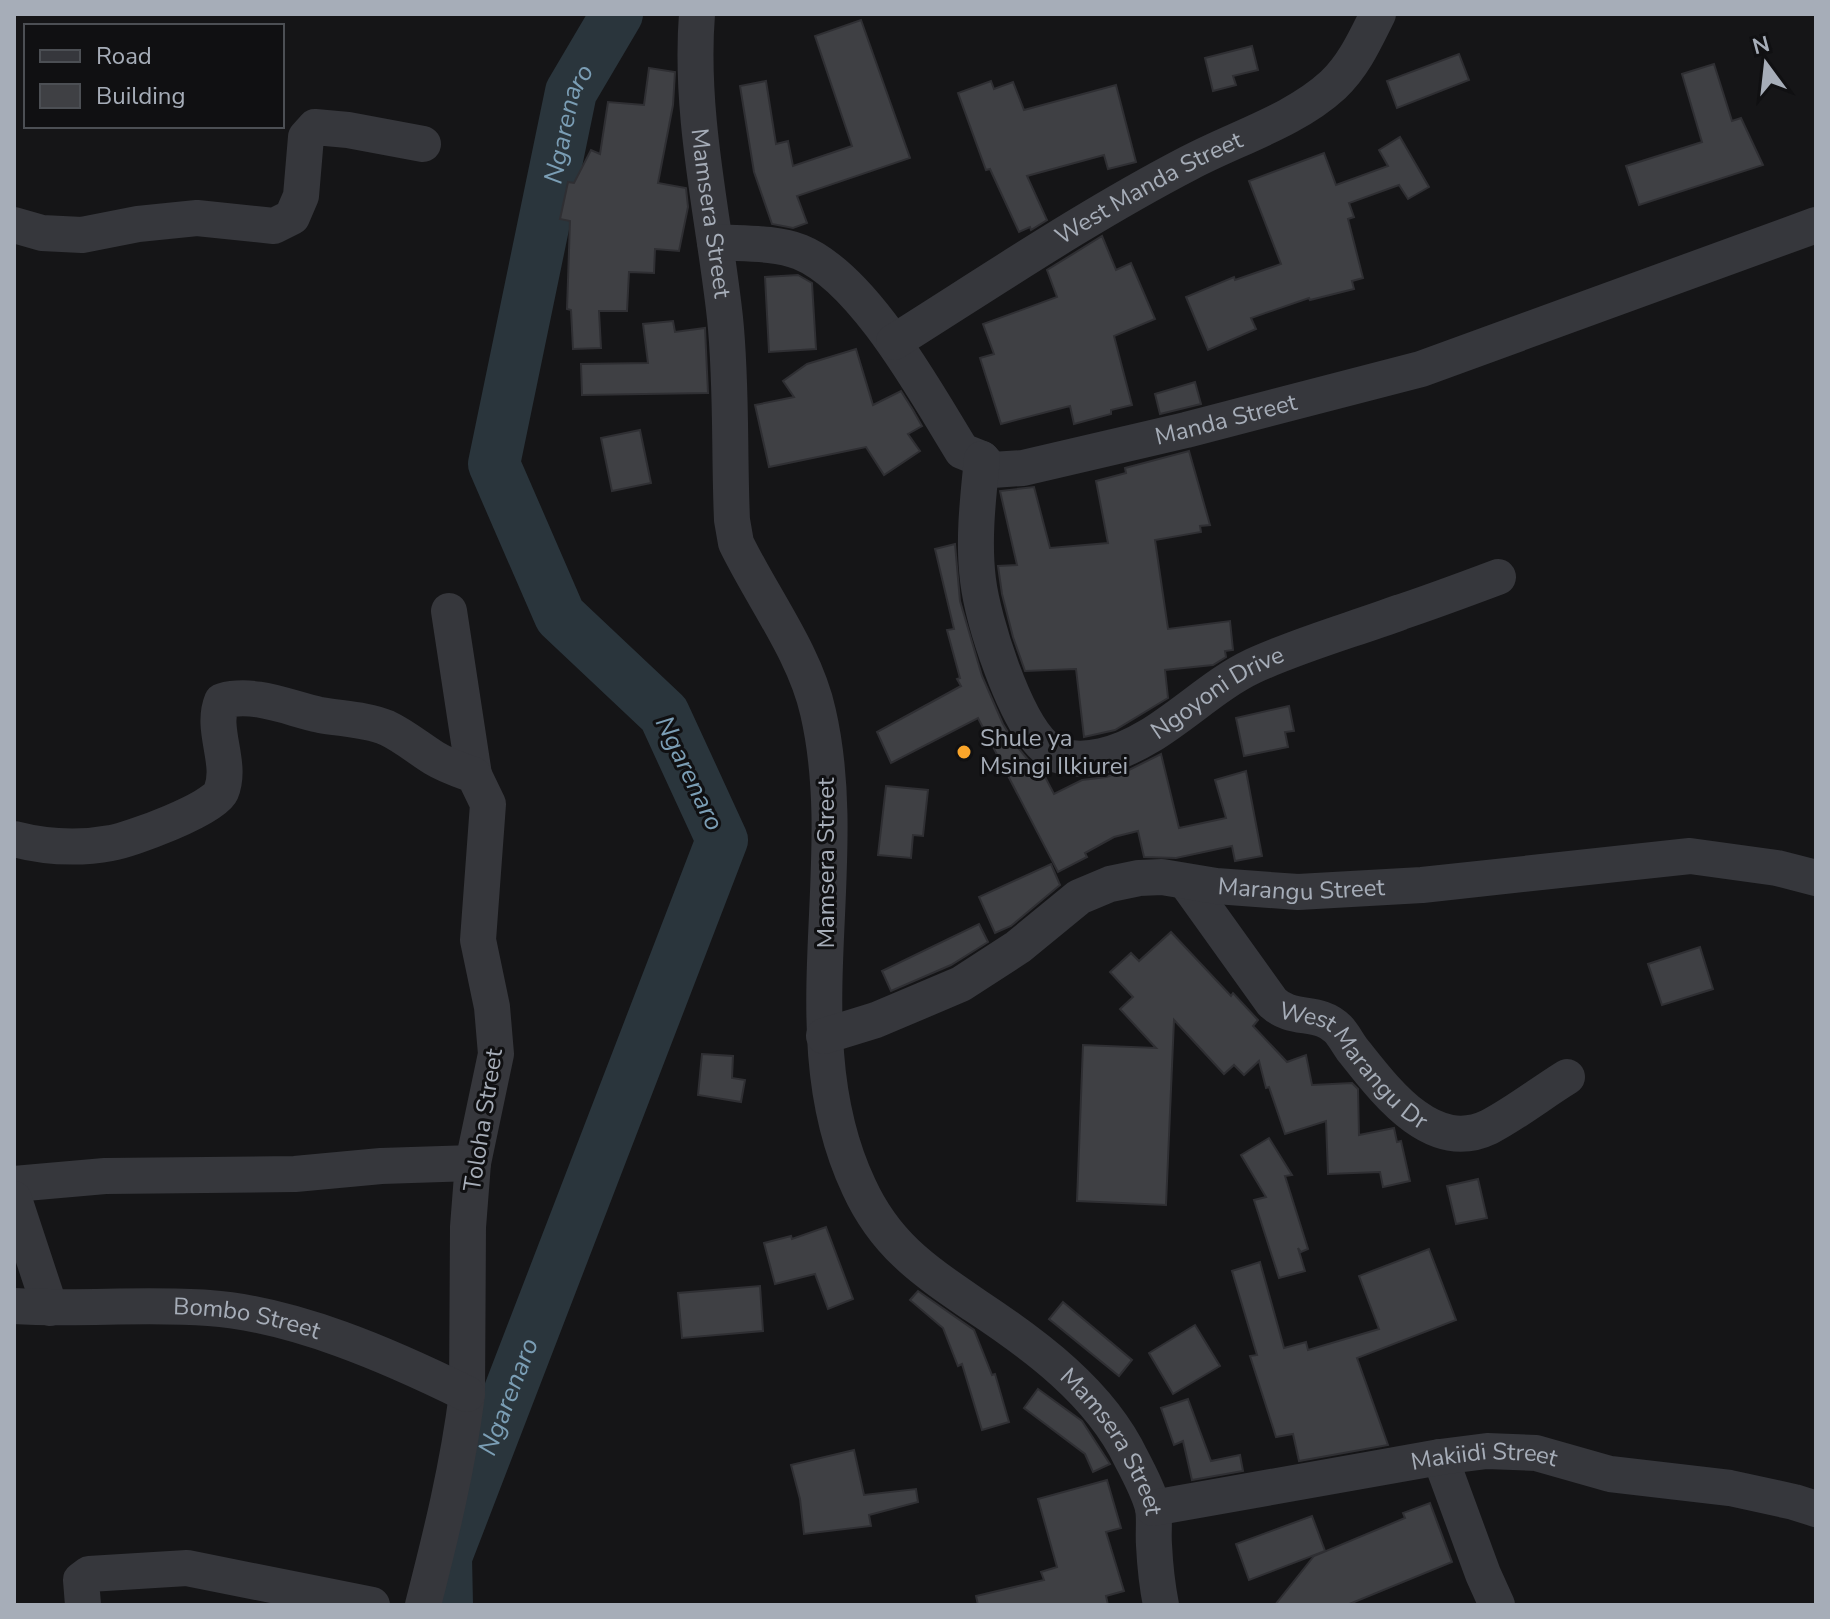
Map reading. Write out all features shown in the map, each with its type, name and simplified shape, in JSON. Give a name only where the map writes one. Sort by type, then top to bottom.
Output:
[{"type":"street","name":"Mamsera Street","points":[[697,14],[695,39],[702,158],[729,364],[732,520],[736,543],[806,678],[818,710],[827,770],[829,810],[824,1036],[828,1079],[846,1157],[873,1212],[906,1255],[932,1278],[1012,1332],[1060,1370],[1114,1426],[1132,1458],[1153,1508],[1154,1555],[1161,1605]]},
{"type":"street","name":"West Manda Street","points":[[894,342],[1090,219],[1189,163],[1306,104],[1332,86],[1356,60],[1378,14]]},
{"type":"street","points":[[14,225],[42,233],[82,235],[138,224],[197,218],[274,226],[292,217],[301,196],[306,137],[315,127],[423,144]]},
{"type":"street","name":"Manda Street","points":[[715,242],[797,250],[821,262],[845,282],[894,342],[962,451],[982,459],[992,470],[1023,468],[1186,430],[1421,369],[1816,225]]},
{"type":"street","name":"Ngoyoni Drive","points":[[982,459],[977,509],[977,578],[985,618],[995,652],[1015,699],[1044,747],[1057,755],[1080,758],[1103,756],[1125,748],[1147,737],[1250,667],[1498,577]]},
{"type":"street","name":"Toloha Street","points":[[423,1605],[450,1499],[467,1394],[468,1227],[473,1163],[496,1054],[496,1033],[478,940],[488,804],[474,775],[449,611]]},
{"type":"street","points":[[14,839],[45,847],[112,843],[190,815],[212,803],[221,792],[223,770],[217,714],[222,701],[234,698],[255,699],[386,728],[450,767],[474,775]]},
{"type":"street","name":"Marangu Street","points":[[824,1036],[889,1015],[961,984],[1018,947],[1079,897],[1110,884],[1139,878],[1162,877],[1298,892],[1422,885],[1690,856],[1777,868],[1816,878]]},
{"type":"street","name":"West Marangu Dr","points":[[1186,882],[1272,1002],[1281,1011],[1325,1019],[1337,1028],[1420,1122],[1440,1132],[1460,1134],[1488,1128],[1567,1077]]},
{"type":"street","points":[[14,1184],[105,1176],[295,1174],[381,1166],[473,1163]]},
{"type":"street","points":[[14,1199],[50,1308]]},
{"type":"street","name":"Bombo Street","points":[[14,1306],[207,1308],[247,1313],[288,1322],[398,1362],[467,1394]]},
{"type":"street","name":"Makiidi Street","points":[[1153,1508],[1487,1451],[1536,1453],[1610,1474],[1730,1488],[1816,1509]]},
{"type":"street","points":[[1440,1457],[1497,1605]]},
{"type":"street","points":[[83,1605],[81,1580],[89,1574],[187,1568],[372,1605]]},
{"type":"building","points":[[861,20],[910,158],[797,196],[807,223],[793,228],[772,224],[754,172],[740,86],[766,81],[776,144],[788,141],[793,166],[852,146],[815,36]]},
{"type":"building","points":[[1252,46],[1258,70],[1233,76],[1236,85],[1213,91],[1205,58]]},
{"type":"building","points":[[1459,54],[1469,80],[1397,108],[1387,81]]},
{"type":"building","points":[[1714,64],[1732,121],[1741,118],[1763,165],[1639,205],[1626,166],[1702,142],[1682,74]]},
{"type":"building","points":[[649,68],[675,72],[673,105],[658,183],[686,188],[688,207],[679,251],[655,249],[654,273],[629,272],[627,311],[599,311],[601,348],[573,349],[571,310],[567,309],[570,221],[560,219],[568,182],[574,183],[591,150],[600,154],[608,102],[644,105]]},
{"type":"building","points":[[991,81],[994,89],[1013,82],[1024,110],[1116,85],[1136,162],[1108,169],[1104,155],[1027,176],[1047,220],[1031,230],[1030,227],[1019,232],[990,169],[986,170],[958,93]]},
{"type":"building","points":[[1400,137],[1429,187],[1408,199],[1399,185],[1349,203],[1354,217],[1348,219],[1363,278],[1352,281],[1354,289],[1309,298],[1251,318],[1256,329],[1208,350],[1186,297],[1234,277],[1235,280],[1281,264],[1249,181],[1324,153],[1336,185],[1388,166],[1379,150]]},
{"type":"building","points":[[1102,236],[1116,270],[1131,263],[1155,319],[1114,336],[1132,405],[1074,424],[1070,406],[1001,424],[980,358],[994,354],[983,324],[1057,297],[1047,270]]},
{"type":"building","points":[[798,275],[812,283],[816,349],[769,352],[765,277]]},
{"type":"building","points":[[673,321],[675,332],[705,328],[708,393],[582,395],[581,364],[648,363],[643,324]]},
{"type":"building","points":[[856,349],[873,405],[901,391],[913,410],[922,426],[908,434],[920,451],[884,475],[866,447],[769,467],[755,405],[794,397],[783,381],[807,364]]},
{"type":"building","points":[[1195,382],[1201,404],[1160,414],[1155,394]]},
{"type":"building","points":[[640,430],[651,483],[612,491],[601,438]]},
{"type":"building","points":[[1189,451],[1210,525],[1200,526],[1201,532],[1155,540],[1168,629],[1230,621],[1233,650],[1225,651],[1226,657],[1213,665],[1165,670],[1168,698],[1115,730],[1084,737],[1076,669],[1025,671],[1013,637],[998,566],[1017,565],[1000,491],[1034,487],[1050,548],[1108,543],[1096,481],[1126,473],[1125,468]]},
{"type":"building","points":[[955,544],[960,601],[982,676],[1015,744],[1042,771],[1054,794],[1082,780],[1129,770],[1161,754],[1179,828],[1226,818],[1215,780],[1246,771],[1262,856],[1235,861],[1232,846],[1176,858],[1144,857],[1138,831],[1114,837],[1085,853],[1087,857],[1058,872],[978,718],[891,763],[877,732],[961,686],[947,630],[954,629],[935,549]]},
{"type":"building","points":[[1289,706],[1294,731],[1285,732],[1288,747],[1244,756],[1236,718]]},
{"type":"building","points":[[886,786],[928,790],[923,836],[913,835],[911,858],[878,855]]},
{"type":"building","points":[[1051,864],[1060,885],[1011,926],[995,933],[979,897]]},
{"type":"building","points":[[979,924],[988,942],[951,965],[891,991],[882,971]]},
{"type":"building","points":[[1171,932],[1258,1020],[1253,1026],[1287,1062],[1306,1055],[1312,1085],[1352,1083],[1358,1089],[1359,1135],[1394,1128],[1397,1142],[1401,1141],[1410,1181],[1383,1187],[1380,1172],[1328,1174],[1326,1121],[1285,1134],[1269,1087],[1266,1088],[1259,1061],[1244,1075],[1234,1065],[1224,1074],[1174,1020],[1166,1205],[1077,1201],[1083,1045],[1156,1048],[1120,1009],[1133,997],[1110,972],[1131,953],[1139,961]]},
{"type":"building","points":[[1700,947],[1713,989],[1662,1005],[1648,964]]},
{"type":"building","points":[[702,1054],[733,1056],[732,1078],[745,1080],[741,1102],[698,1095]]},
{"type":"building","points":[[1269,1138],[1292,1175],[1285,1176],[1308,1249],[1301,1252],[1298,1248],[1305,1271],[1279,1278],[1254,1200],[1266,1197],[1241,1155]]},
{"type":"building","points":[[1478,1179],[1487,1218],[1456,1224],[1447,1186]]},
{"type":"building","points":[[826,1227],[853,1299],[828,1309],[815,1274],[775,1284],[764,1243],[791,1236],[792,1239]]},
{"type":"building","points":[[1429,1249],[1456,1320],[1357,1358],[1388,1445],[1299,1461],[1293,1434],[1276,1437],[1250,1356],[1257,1355],[1232,1271],[1260,1262],[1284,1348],[1306,1342],[1308,1350],[1379,1329],[1359,1276]]},
{"type":"building","points":[[760,1286],[763,1331],[682,1338],[678,1293]]},
{"type":"building","points":[[918,1291],[974,1330],[992,1375],[995,1374],[1009,1422],[982,1430],[962,1364],[958,1366],[943,1328],[910,1300]]},
{"type":"building","points":[[1063,1302],[1132,1360],[1119,1376],[1049,1319]]},
{"type":"building","points":[[1195,1325],[1220,1366],[1173,1394],[1149,1353]]},
{"type":"building","points":[[1038,1389],[1082,1421],[1110,1464],[1093,1472],[1085,1454],[1024,1408]]},
{"type":"building","points":[[1188,1399],[1211,1461],[1240,1455],[1243,1471],[1192,1480],[1183,1441],[1174,1445],[1161,1408]]},
{"type":"building","points":[[854,1450],[864,1495],[916,1489],[918,1502],[869,1515],[871,1526],[804,1534],[800,1499],[791,1465]]},
{"type":"building","points":[[1107,1480],[1121,1528],[1106,1532],[1124,1591],[1106,1596],[1108,1605],[978,1605],[976,1596],[1044,1580],[1041,1572],[1057,1567],[1038,1499]]},
{"type":"building","points":[[1430,1503],[1452,1562],[1347,1605],[1275,1605],[1314,1556],[1405,1518],[1403,1513]]},
{"type":"building","points":[[1312,1516],[1325,1551],[1249,1580],[1236,1544]]},
{"type":"waterway","name":"Ngarenaro","points":[[447,1605],[446,1557],[722,840],[664,714],[560,616],[494,464],[571,92],[617,14]]},
{"type":"place","name":"Shule ya Msingi Ilkiurei","points":[[964,752]]}]
